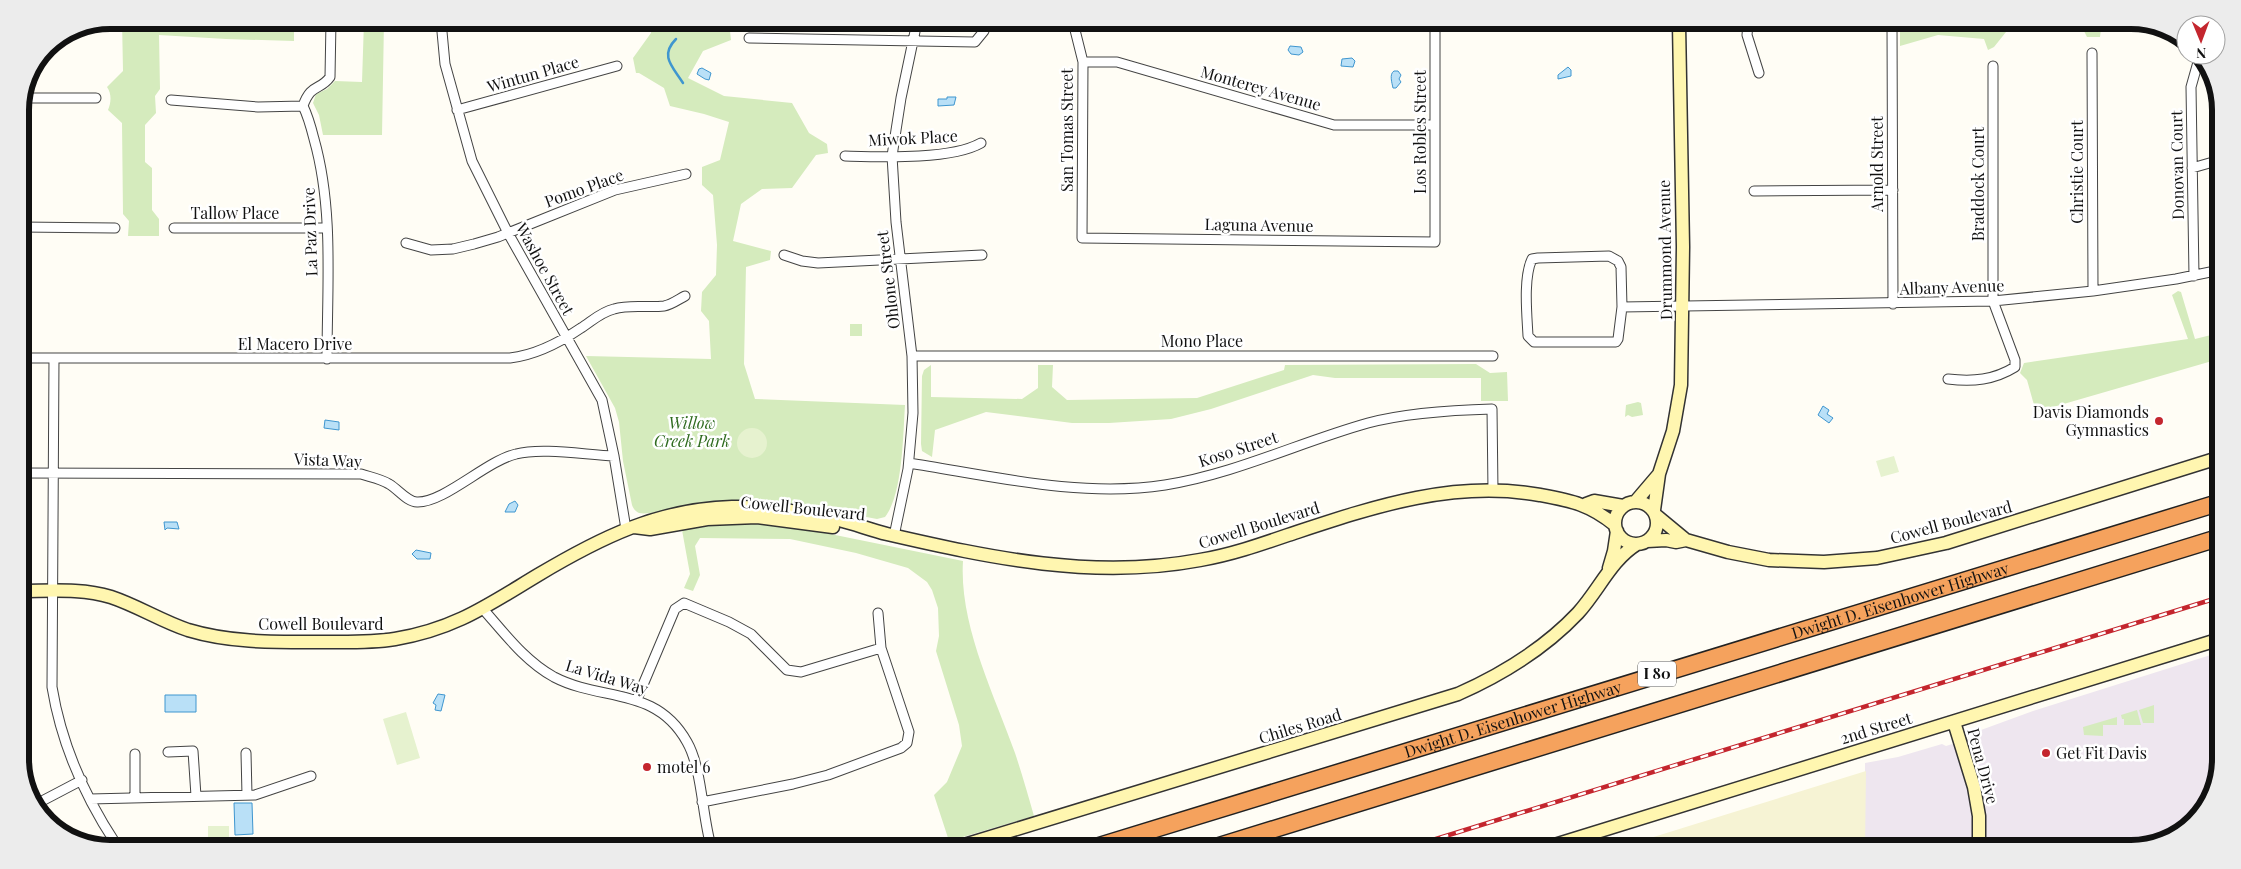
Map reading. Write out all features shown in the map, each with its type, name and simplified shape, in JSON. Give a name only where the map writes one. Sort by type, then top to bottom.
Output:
[{"type":"highway","name":"Dwight D. Eisenhower Highway","points":[[1116,840],[2212,505]]},
{"type":"highway","name":"I 80","points":[[1239,840],[2212,540]]},
{"type":"main road","name":"Drummond Avenue","points":[[1656,513],[1659,474],[1673,431],[1681,385],[1680,29]]},
{"type":"main road","name":"Cowell Boulevard","points":[[1656,513],[1686,540],[1728,552],[1768,560],[1824,562],[1878,558],[1946,543],[2212,460]]},
{"type":"main road","name":"Drummond Avenue","points":[[1636,501],[1659,474]]},
{"type":"main road","name":"Cowell Boulevard","points":[[29,591],[89,592],[108,596],[188,630],[234,639],[266,642],[368,642],[398,639],[460,621],[548,569],[596,543],[630,528],[650,529],[707,519],[757,517],[880,533],[1004,559],[1046,565],[1122,569],[1154,567],[1203,560],[1245,549],[1397,500],[1456,492],[1526,492],[1586,504],[1594,501],[1623,506]]},
{"type":"main road","points":[[1636,501],[1649,505],[1656,513],[1657,530],[1642,542],[1627,550],[1608,570],[1616,543],[1616,518],[1623,506],[1636,501]]},
{"type":"main road","name":"Cowell Boulevard","points":[[1586,504],[1591,510],[1605,517],[1616,528]]},
{"type":"main road","points":[[1616,528],[1627,542],[1642,542]]},
{"type":"main road","name":"Cowell Boulevard","points":[[1642,542],[1666,540],[1676,542],[1686,540]]},
{"type":"main road","name":"Chiles Road","points":[[981,840],[1458,694],[1490,680],[1523,660],[1556,634],[1579,612],[1608,570]]},
{"type":"main road","name":"2nd Street","points":[[1571,840],[2212,642]]},
{"type":"main road","name":"Pena Drive","points":[[1954,722],[1974,787],[1979,816],[1979,840]]},
{"type":"street","points":[[171,100],[258,108],[303,106],[311,90],[324,84],[330,76],[331,29]]},
{"type":"street","name":"Washoe Street","points":[[442,29],[444,64],[472,161],[508,232],[602,400],[630,528]]},
{"type":"street","name":"Ohlone Street","points":[[894,536],[909,463],[913,413],[912,356],[892,156],[900,98],[916,29]]},
{"type":"street","name":"San Tomas Street","points":[[1075,29],[1083,62],[1082,238]]},
{"type":"street","name":"Los Robles Street","points":[[1435,29],[1435,242]]},
{"type":"street","points":[[1748,29],[1747,35],[1759,73]]},
{"type":"street","name":"Arnold Street","points":[[1892,29],[1893,304]]},
{"type":"street","points":[[749,38],[975,42],[984,31]]},
{"type":"street","name":"Christie Court","points":[[2092,52],[2093,292]]},
{"type":"street","name":"Monterey Avenue","points":[[1083,62],[1117,62],[1334,125],[1434,125]]},
{"type":"street","name":"Donovan Court","points":[[2194,276],[2192,87],[2198,65]]},
{"type":"street","name":"Wintun Place","points":[[457,110],[617,66]]},
{"type":"street","name":"Braddock Court","points":[[1948,379],[1972,382],[2007,372],[2015,367],[2015,360],[1994,302],[1993,66]]},
{"type":"street","points":[[30,98],[96,98]]},
{"type":"street","name":"La Paz Drive","points":[[303,106],[312,131],[322,175],[326,228],[327,359]]},
{"type":"street","name":"Miwok Place","points":[[845,156],[954,153],[970,150],[981,143]]},
{"type":"street","points":[[2192,168],[2212,162]]},
{"type":"street","name":"Pomo Place","points":[[406,243],[431,250],[453,249],[498,237],[615,190],[686,174]]},
{"type":"street","points":[[1754,191],[1893,190]]},
{"type":"street","points":[[29,227],[115,228]]},
{"type":"street","name":"Tallow Place","points":[[174,228],[326,228]]},
{"type":"street","name":"Laguna Avenue","points":[[1082,238],[1435,242]]},
{"type":"street","points":[[784,255],[802,262],[818,263],[982,255]]},
{"type":"street","points":[[1609,256],[1618,261],[1621,268],[1622,307],[1616,342],[1534,342],[1528,336],[1527,303],[1529,266],[1532,259],[1609,256]]},
{"type":"street","name":"Albany Avenue","points":[[1622,307],[1994,302],[2093,292],[2212,272]]},
{"type":"street","name":"El Macero Drive","points":[[29,358],[510,358],[527,356],[542,351],[599,314],[627,306],[665,306],[685,296]]},
{"type":"street","name":"Mono Place","points":[[912,356],[1492,356]]},
{"type":"street","points":[[54,358],[52,687],[58,720],[72,761],[90,800],[114,840]]},
{"type":"street","name":"Koso Street","points":[[909,463],[1077,488],[1121,488],[1164,485],[1199,478],[1370,423],[1441,411],[1492,410],[1493,491]]},
{"type":"street","name":"Vista Way","points":[[29,473],[360,474],[388,483],[412,502],[420,502],[449,491],[501,459],[516,454],[532,452],[614,456]]},
{"type":"street","points":[[638,699],[675,609],[684,603],[752,634],[787,670],[794,672],[801,672],[881,648]]},
{"type":"street","name":"La Vida Way","points":[[483,609],[528,660],[554,677],[584,689],[638,699],[653,707],[667,718],[687,742],[694,760],[710,840]]},
{"type":"street","points":[[702,802],[828,775],[900,748],[907,743],[908,732],[881,648],[878,613]]},
{"type":"street","points":[[168,752],[193,752],[196,796]]},
{"type":"street","points":[[246,753],[247,795]]},
{"type":"street","points":[[135,754],[135,798]]},
{"type":"street","points":[[90,800],[255,795],[311,776]]},
{"type":"street","points":[[41,801],[82,780]]},
{"type":"shaded area","points":[[2212,655],[2211,775],[2201,800],[2181,823],[2167,832],[2147,839],[1865,840],[1865,763],[1898,757],[1942,744],[1946,746],[1974,737],[1981,730],[2033,711]]},
{"type":"shaded area","points":[[1866,771],[1865,840],[1644,840]]},
{"type":"green space","points":[[122,29],[294,29],[294,41],[159,35],[160,89],[155,96],[156,113],[145,125],[145,162],[152,168],[152,210],[159,219],[159,236],[128,236],[129,221],[123,214],[122,123],[108,110],[110,93],[107,87],[123,71]]},
{"type":"green space","points":[[364,29],[384,29],[382,135],[323,135],[319,115],[313,103],[316,94],[327,89],[335,81],[362,82]]},
{"type":"green space","name":"Willow Creek Park","points":[[651,29],[721,29],[730,31],[731,40],[703,51],[688,78],[724,96],[792,103],[809,133],[827,144],[828,153],[816,155],[792,188],[762,189],[741,204],[733,241],[771,251],[770,260],[746,267],[744,364],[755,399],[905,405],[899,479],[891,507],[885,517],[877,519],[812,508],[747,503],[703,504],[644,513],[639,513],[632,506],[623,461],[619,422],[615,408],[586,356],[711,359],[709,321],[701,311],[702,292],[716,275],[717,245],[713,195],[702,185],[702,167],[720,160],[729,122],[670,106],[664,88],[636,73],[633,58],[651,33]]},
{"type":"green space","points":[[1900,29],[2083,29],[2006,32],[1994,47],[1988,50],[1984,39],[1938,35],[1900,46]]},
{"type":"green space","points":[[2083,29],[2101,29],[2100,37],[2087,37]]},
{"type":"green space","points":[[2178,291],[2181,292],[2195,339],[2212,335],[2212,361],[2036,412],[2027,380],[2020,373],[2024,363],[2188,339],[2172,295]]},
{"type":"green space","points":[[850,324],[862,324],[862,336],[850,336]]},
{"type":"green space","points":[[1476,364],[1490,373],[1507,372],[1508,401],[1481,401],[1481,378],[1335,378],[1313,375],[1211,409],[1171,419],[1072,423],[986,412],[935,430],[932,457],[922,451],[922,376],[924,370],[931,365],[931,397],[1022,399],[1038,388],[1038,365],[1053,365],[1052,387],[1067,400],[1197,398],[1284,370],[1285,365]]},
{"type":"green space","points":[[1641,403],[1643,415],[1632,417],[1628,415],[1625,417],[1626,405]]},
{"type":"green space","points":[[752,428],[763,432],[767,443],[763,454],[752,458],[741,454],[737,443],[741,432]]},
{"type":"green space","points":[[1894,456],[1899,472],[1881,477],[1876,461]]},
{"type":"green space","points":[[737,523],[791,526],[963,561],[966,610],[972,634],[988,683],[1015,753],[1034,816],[949,840],[934,795],[947,782],[962,746],[959,725],[936,651],[939,636],[938,608],[927,582],[908,568],[856,553],[790,539],[700,538],[695,546],[700,575],[693,591],[684,588],[690,574],[682,530],[699,526]]},
{"type":"green space","points":[[2154,705],[2154,723],[2143,723],[2139,710]]},
{"type":"green space","points":[[2137,710],[2141,725],[2124,725],[2124,719],[2122,719],[2121,715]]},
{"type":"green space","points":[[406,712],[420,758],[397,765],[383,719]]},
{"type":"green space","points":[[2117,717],[2117,725],[2103,725],[2103,736],[2084,735],[2083,727]]},
{"type":"green space","points":[[208,826],[229,826],[229,840],[208,840]]},
{"type":"water","points":[[1290,46],[1301,47],[1303,52],[1299,55],[1291,54],[1288,50]]},
{"type":"water","points":[[1352,58],[1355,61],[1353,67],[1341,66],[1342,59]]},
{"type":"water","points":[[1568,67],[1571,70],[1571,76],[1558,79],[1558,75]]},
{"type":"water","points":[[702,68],[711,73],[709,80],[697,74],[699,69]]},
{"type":"water","points":[[1398,71],[1401,75],[1399,79],[1401,82],[1396,88],[1393,88],[1391,79],[1392,72]]},
{"type":"water","points":[[947,97],[956,97],[954,105],[938,106],[938,99],[947,99]]},
{"type":"water","points":[[1823,406],[1829,410],[1827,414],[1833,418],[1829,423],[1818,415]]},
{"type":"water","points":[[325,420],[339,422],[339,430],[324,428]]},
{"type":"water","points":[[515,501],[518,505],[515,512],[505,512],[509,504]]},
{"type":"water","points":[[164,522],[177,522],[179,529],[167,528],[165,530]]},
{"type":"water","points":[[416,550],[431,553],[430,559],[417,559],[412,554]]},
{"type":"water","points":[[438,694],[445,695],[441,711],[435,710],[436,705],[433,703]]},
{"type":"water","points":[[165,695],[196,695],[196,712],[165,712]]},
{"type":"water","points":[[234,803],[252,803],[253,834],[235,835]]},
{"type":"waterway","points":[[676,39],[671,45],[668,56],[672,67],[683,83]]},
{"type":"railway","points":[[1433,840],[2212,600]]},
{"type":"place","name":"Davis Diamonds Gymnastics","points":[[2159,421]]},
{"type":"place","name":"Get Fit Davis","points":[[2046,753]]},
{"type":"place","name":"motel 6","points":[[647,767]]}]
